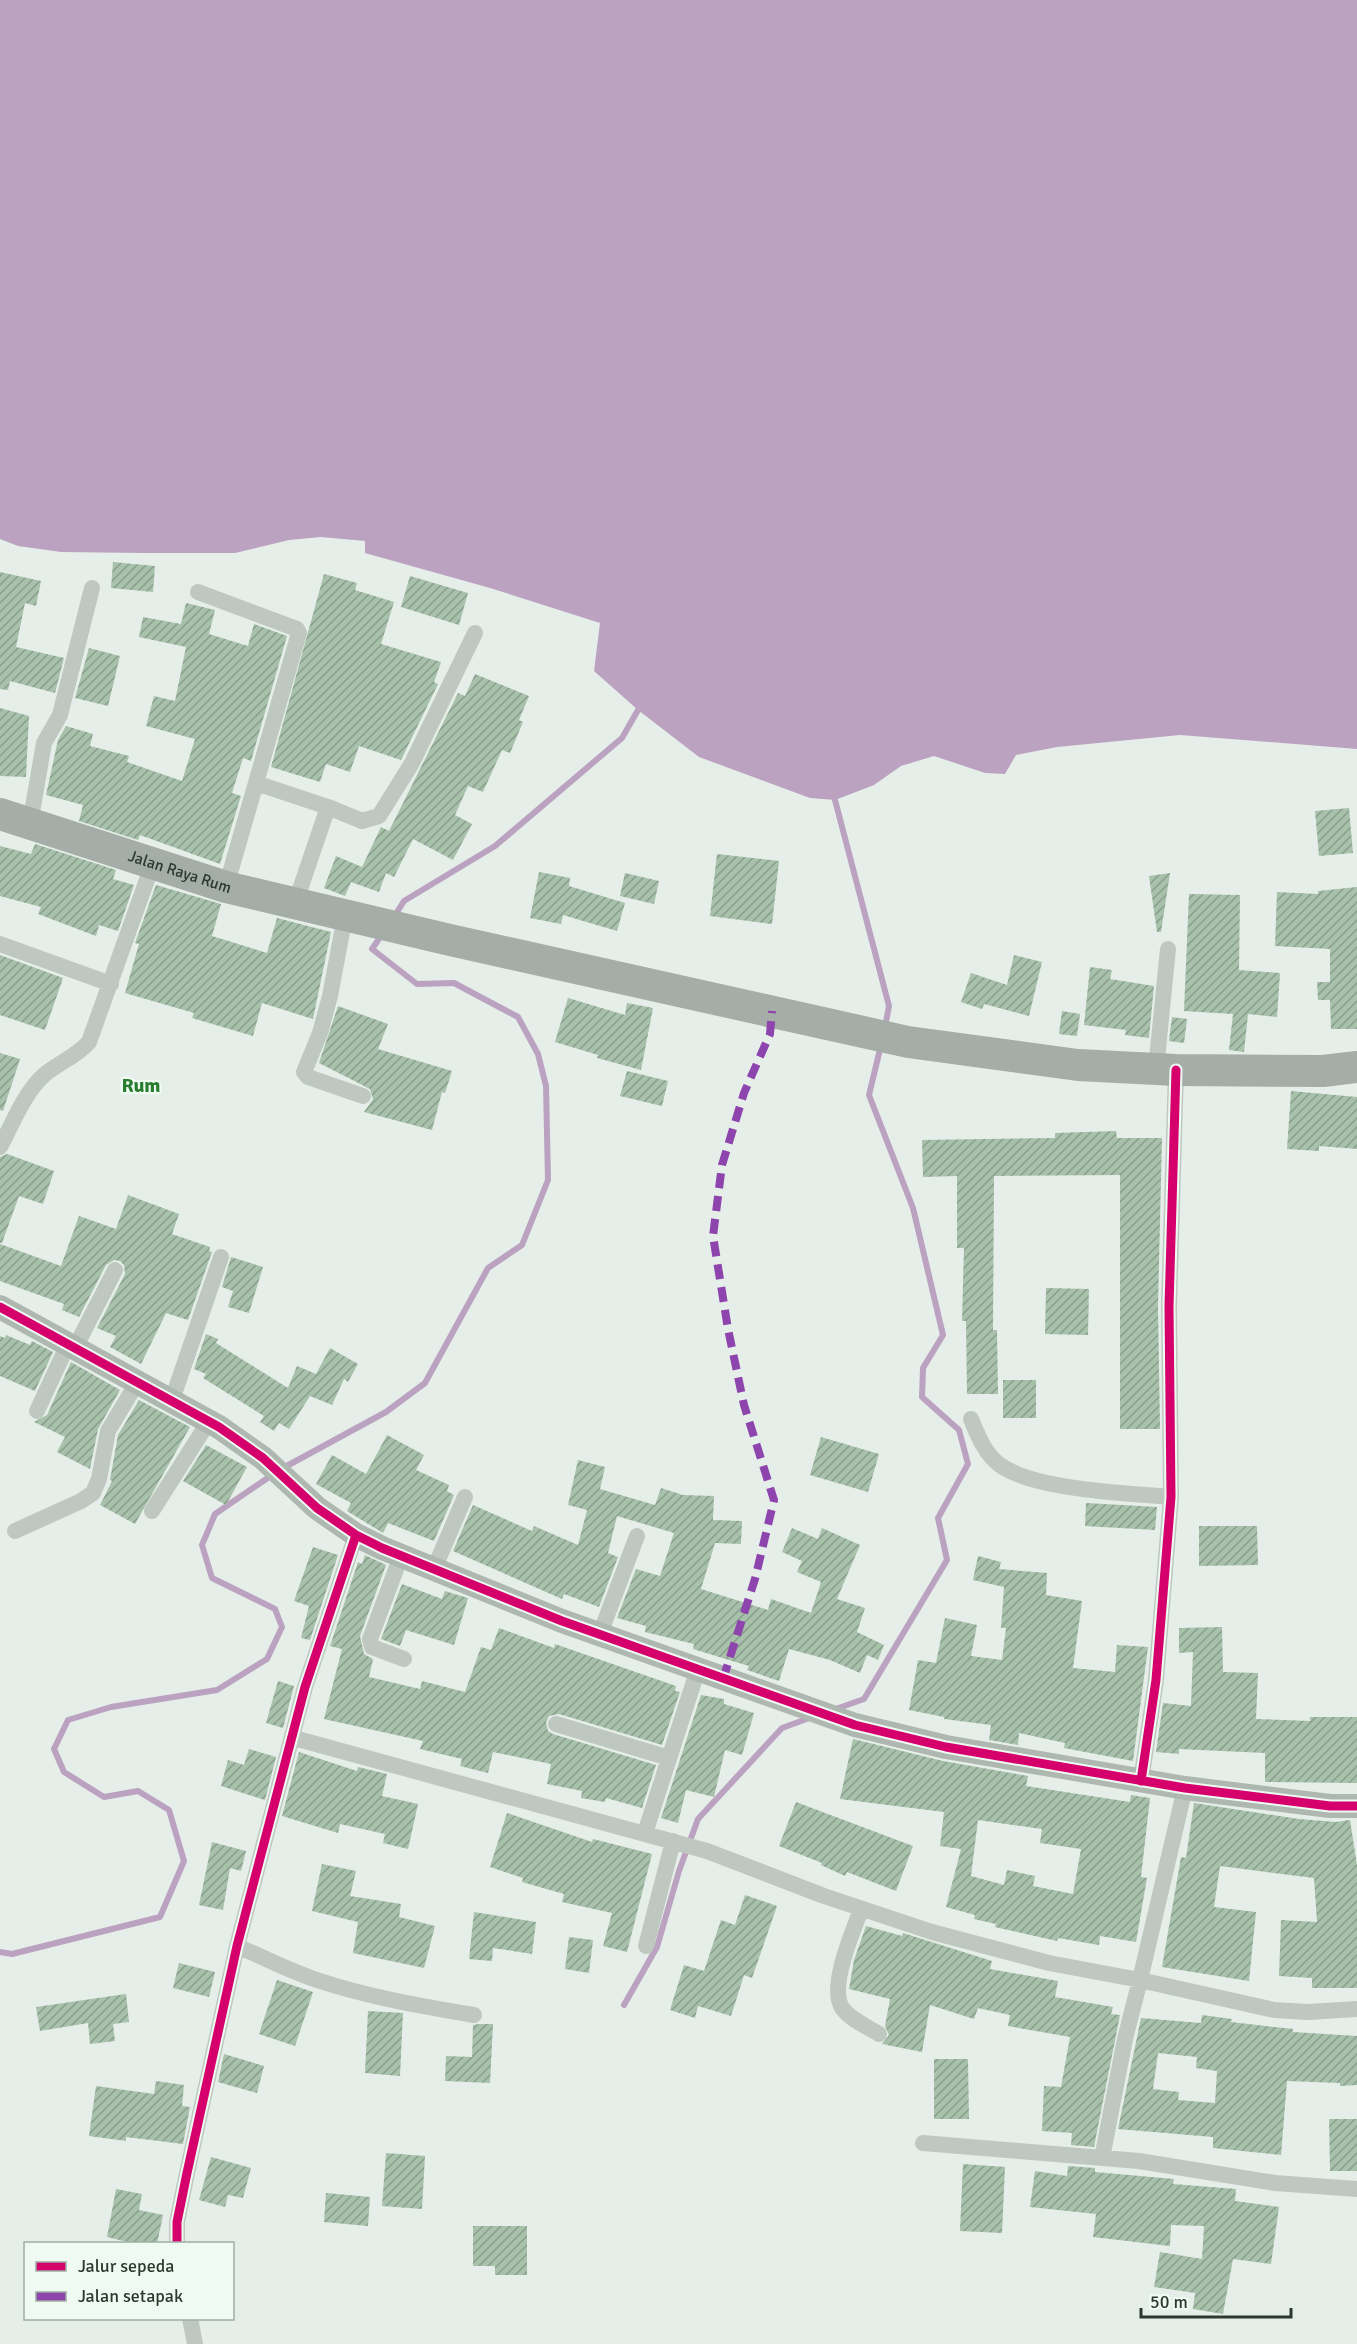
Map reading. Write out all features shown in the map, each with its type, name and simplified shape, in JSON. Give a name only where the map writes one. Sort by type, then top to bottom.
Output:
[{"type":"highway","name":"Jalan Raya Rum","points":[[0,814],[226,887],[450,940],[908,1042],[1045,1062],[1166,1069],[1323,1071],[1357,1067]]},
{"type":"street","points":[[30,824],[44,743],[60,715],[92,588]]},
{"type":"street","points":[[198,592],[297,629],[299,633],[226,887]]},
{"type":"street","points":[[256,783],[362,821],[379,816],[412,763],[475,633]]},
{"type":"street","points":[[295,904],[328,807]]},
{"type":"street","points":[[2,1139],[33,1087],[44,1075],[89,1042],[153,863]]},
{"type":"street","points":[[353,917],[320,1033],[304,1072],[308,1077],[363,1096]]},
{"type":"street","points":[[0,944],[111,984]]},
{"type":"street","points":[[1141,1781],[1156,1680],[1171,1497],[1166,1069],[1168,949]]},
{"type":"street","points":[[172,1400],[221,1257]]},
{"type":"street","points":[[38,1411],[72,1344],[115,1270]]},
{"type":"street","points":[[0,1307],[72,1344],[244,1443],[297,1492],[356,1535],[401,1556],[600,1634],[855,1725],[946,1747],[1185,1788],[1330,1806],[1357,1806]]},
{"type":"street","points":[[15,1531],[81,1501],[93,1493],[99,1479],[108,1431],[138,1381]]},
{"type":"street","points":[[971,1419],[987,1452],[999,1465],[1021,1476],[1105,1491],[1171,1497]]},
{"type":"street","points":[[152,1511],[209,1421]]},
{"type":"street","points":[[434,1569],[465,1497]]},
{"type":"street","points":[[177,2242],[177,2222],[189,2161],[237,1946],[294,1738],[308,1677],[356,1535]]},
{"type":"street","points":[[600,1634],[637,1536]]},
{"type":"street","points":[[401,1556],[370,1639],[372,1647],[404,1659]]},
{"type":"street","points":[[645,1833],[698,1669]]},
{"type":"street","points":[[556,1724],[669,1758]]},
{"type":"street","points":[[294,1738],[707,1851],[861,1909],[932,1932],[1048,1963],[1140,1980],[1274,2010],[1308,2012],[1357,2009]]},
{"type":"street","points":[[1102,2158],[1125,2039],[1185,1788]]},
{"type":"street","points":[[646,1946],[677,1843]]},
{"type":"street","points":[[861,1909],[841,1969],[839,1997],[842,2007],[849,2014],[879,2034]]},
{"type":"street","points":[[237,1946],[306,1977],[354,1992],[400,2003],[474,2015]]},
{"type":"street","points":[[923,2143],[1102,2158],[1275,2182],[1357,2189]]},
{"type":"street","points":[[190,2320],[195,2344]]},
{"type":"shaded area","points":[[0,0],[1357,0],[1357,749],[1180,735],[1057,747],[1016,755],[1005,774],[985,773],[934,756],[901,766],[874,785],[835,800],[810,798],[699,757],[638,710],[594,671],[600,623],[490,588],[365,553],[365,541],[321,537],[289,540],[235,553],[142,553],[61,552],[18,546],[0,539]]},
{"type":"building","points":[[113,562],[155,566],[153,592],[111,588]]},
{"type":"building","points":[[0,572],[41,581],[36,606],[25,603],[16,647],[64,658],[55,693],[10,681],[8,690],[0,689]]},
{"type":"building","points":[[324,574],[357,583],[355,590],[394,602],[381,644],[441,662],[434,682],[438,684],[401,760],[359,746],[350,772],[326,764],[320,782],[271,767]]},
{"type":"building","points":[[410,576],[468,593],[459,625],[401,607]]},
{"type":"building","points":[[186,603],[215,610],[209,634],[248,646],[254,624],[287,636],[251,761],[243,758],[232,793],[241,796],[220,864],[140,835],[138,840],[79,821],[83,805],[46,795],[58,740],[66,726],[93,734],[90,746],[129,756],[127,762],[182,781],[195,739],[146,726],[154,696],[175,701],[186,647],[139,637],[143,617],[181,624]]},
{"type":"building","points":[[89,648],[120,656],[108,706],[75,698]]},
{"type":"building","points":[[475,674],[529,696],[519,720],[523,722],[510,753],[502,750],[483,792],[468,786],[455,815],[472,824],[453,860],[413,839],[394,877],[386,873],[379,892],[351,882],[345,896],[324,888],[336,856],[362,867],[381,827],[389,831],[458,693],[465,696]]},
{"type":"building","points":[[0,708],[29,716],[26,777],[0,776]]},
{"type":"building","points":[[1349,808],[1353,853],[1319,856],[1315,811]]},
{"type":"building","points":[[35,844],[116,870],[113,879],[134,885],[118,931],[99,925],[96,936],[38,914],[41,907],[0,896],[0,846],[31,854]]},
{"type":"building","points":[[717,854],[779,861],[772,924],[710,916]]},
{"type":"building","points":[[539,872],[570,878],[569,886],[625,903],[617,931],[563,915],[561,924],[530,918]]},
{"type":"building","points":[[625,873],[659,881],[654,904],[620,896]]},
{"type":"building","points":[[1170,873],[1161,932],[1157,932],[1149,876]]},
{"type":"building","points":[[156,885],[221,904],[212,936],[267,953],[277,918],[331,932],[313,1019],[262,1003],[253,1036],[192,1018],[194,1013],[125,993],[139,944],[135,943]]},
{"type":"building","points":[[1357,887],[1357,1029],[1331,1029],[1330,1000],[1318,1000],[1317,982],[1330,982],[1330,949],[1275,946],[1277,892],[1318,894],[1318,891]]},
{"type":"building","points":[[1189,894],[1240,895],[1239,970],[1280,973],[1277,1017],[1248,1014],[1244,1052],[1229,1050],[1233,1014],[1184,1011]]},
{"type":"building","points":[[0,955],[63,978],[45,1030],[0,1015]]},
{"type":"building","points":[[1014,955],[1042,962],[1029,1016],[984,1004],[982,1009],[961,1002],[971,973],[1007,985]]},
{"type":"building","points":[[1090,967],[1112,970],[1110,979],[1154,986],[1149,1038],[1125,1035],[1126,1030],[1084,1025]]},
{"type":"building","points":[[568,998],[625,1015],[627,1003],[653,1008],[641,1070],[597,1058],[598,1055],[555,1042]]},
{"type":"building","points":[[338,1006],[388,1024],[378,1049],[452,1071],[445,1093],[442,1092],[432,1130],[364,1112],[373,1099],[370,1089],[319,1063]]},
{"type":"building","points":[[1062,1011],[1080,1014],[1077,1036],[1059,1034]]},
{"type":"building","points":[[1172,1017],[1187,1019],[1184,1043],[1169,1041]]},
{"type":"building","points":[[0,1053],[20,1059],[3,1111],[0,1110]]},
{"type":"building","points":[[627,1071],[668,1081],[662,1106],[620,1096]]},
{"type":"building","points":[[1291,1091],[1357,1097],[1357,1149],[1319,1146],[1319,1151],[1287,1149]]},
{"type":"building","points":[[1116,1131],[1117,1138],[1162,1138],[1158,1306],[1160,1429],[1120,1429],[1120,1175],[994,1176],[993,1330],[997,1330],[998,1394],[967,1394],[966,1321],[962,1321],[964,1248],[957,1248],[957,1176],[923,1177],[922,1140],[1055,1138],[1055,1133]]},
{"type":"building","points":[[7,1154],[54,1171],[43,1204],[19,1196],[2,1243],[0,1243],[0,1157]]},
{"type":"building","points":[[128,1195],[179,1214],[172,1234],[210,1247],[209,1251],[212,1252],[188,1320],[166,1313],[141,1364],[110,1347],[116,1336],[97,1328],[125,1274],[124,1265],[120,1261],[114,1260],[106,1265],[79,1317],[62,1310],[64,1304],[0,1281],[0,1244],[61,1266],[79,1216],[116,1229]]},
{"type":"building","points":[[231,1257],[263,1267],[249,1313],[228,1307],[233,1291],[222,1287]]},
{"type":"building","points":[[1046,1288],[1089,1289],[1088,1335],[1045,1334]]},
{"type":"building","points":[[206,1334],[218,1339],[216,1343],[288,1388],[297,1366],[316,1374],[330,1348],[358,1364],[348,1382],[344,1379],[332,1405],[310,1396],[289,1429],[279,1423],[274,1431],[260,1422],[264,1416],[203,1378],[206,1374],[194,1369]]},
{"type":"building","points":[[6,1335],[30,1345],[32,1341],[53,1352],[35,1391],[0,1376],[0,1336],[5,1338]]},
{"type":"building","points":[[71,1362],[120,1390],[98,1429],[90,1469],[57,1452],[65,1437],[34,1422],[47,1415]]},
{"type":"building","points":[[1003,1380],[1036,1380],[1036,1418],[1003,1418]]},
{"type":"building","points":[[139,1400],[190,1427],[135,1524],[100,1505],[112,1481],[110,1480],[118,1435]]},
{"type":"building","points":[[387,1435],[424,1455],[416,1470],[449,1485],[447,1491],[454,1495],[434,1541],[388,1523],[383,1533],[347,1511],[351,1503],[316,1484],[332,1455],[366,1474]]},
{"type":"building","points":[[821,1437],[879,1454],[868,1492],[810,1475]]},
{"type":"building","points":[[206,1445],[247,1467],[226,1505],[183,1481]]},
{"type":"building","points":[[578,1460],[605,1467],[600,1489],[655,1505],[661,1488],[683,1495],[714,1496],[713,1520],[742,1521],[741,1544],[715,1543],[701,1589],[768,1610],[771,1599],[811,1613],[821,1582],[797,1572],[802,1561],[782,1552],[792,1528],[818,1539],[822,1528],[860,1545],[837,1599],[865,1608],[857,1632],[884,1645],[878,1660],[867,1655],[860,1673],[830,1660],[789,1649],[779,1681],[747,1670],[749,1666],[693,1649],[694,1644],[645,1632],[646,1626],[617,1618],[636,1569],[660,1576],[674,1533],[617,1516],[608,1553],[618,1557],[599,1607],[564,1594],[562,1599],[453,1551],[473,1505],[532,1531],[534,1526],[578,1545],[587,1510],[568,1505]]},
{"type":"building","points":[[1086,1503],[1157,1507],[1155,1530],[1085,1526]]},
{"type":"building","points":[[1199,1526],[1257,1526],[1258,1565],[1199,1566]]},
{"type":"building","points":[[313,1547],[338,1555],[310,1640],[301,1638],[309,1606],[294,1601]]},
{"type":"building","points":[[365,1555],[386,1565],[360,1636],[364,1654],[373,1659],[369,1677],[420,1689],[422,1681],[465,1692],[481,1647],[491,1650],[499,1628],[554,1648],[555,1644],[676,1686],[675,1691],[680,1692],[662,1745],[559,1714],[549,1716],[546,1722],[548,1731],[553,1734],[656,1765],[642,1808],[606,1798],[605,1802],[581,1798],[582,1791],[547,1784],[551,1764],[493,1752],[488,1773],[460,1766],[462,1759],[420,1749],[423,1741],[324,1719],[342,1649],[330,1646],[358,1562],[362,1564]]},
{"type":"building","points":[[978,1556],[1001,1562],[999,1569],[1047,1573],[1046,1595],[1082,1601],[1073,1668],[1115,1672],[1117,1645],[1148,1647],[1133,1761],[1064,1748],[1065,1743],[1019,1733],[1018,1745],[989,1740],[991,1725],[944,1719],[944,1717],[909,1710],[918,1660],[936,1663],[945,1618],[977,1625],[971,1656],[1002,1660],[1006,1628],[1001,1628],[1004,1587],[973,1580]]},
{"type":"building","points":[[402,1584],[442,1599],[445,1591],[468,1598],[454,1645],[406,1630],[400,1646],[381,1639]]},
{"type":"building","points":[[1222,1627],[1223,1672],[1258,1673],[1256,1719],[1310,1721],[1310,1717],[1357,1717],[1357,1783],[1265,1782],[1265,1753],[1179,1749],[1179,1754],[1156,1752],[1163,1703],[1191,1706],[1193,1652],[1179,1653],[1179,1628]]},
{"type":"building","points":[[278,1681],[294,1686],[283,1728],[266,1723]]},
{"type":"building","points":[[701,1695],[724,1699],[724,1704],[754,1713],[742,1755],[725,1750],[714,1797],[686,1790],[678,1823],[661,1818]]},
{"type":"building","points":[[853,1739],[943,1761],[1028,1776],[1026,1786],[1130,1802],[1131,1795],[1150,1798],[1141,1877],[1147,1878],[1136,1942],[1100,1936],[1099,1945],[1058,1938],[1057,1941],[995,1927],[996,1924],[974,1919],[975,1915],[946,1907],[961,1849],[940,1846],[944,1812],[840,1799]],"holes":[[[978,1820],[1042,1829],[1040,1843],[1081,1849],[1073,1894],[1033,1886],[1035,1876],[1007,1870],[1004,1885],[971,1876]]]},
{"type":"building","points":[[249,1749],[276,1757],[265,1800],[221,1786],[228,1760],[244,1765]]},
{"type":"building","points":[[299,1752],[357,1771],[358,1767],[387,1774],[382,1796],[418,1804],[408,1849],[383,1843],[385,1834],[340,1824],[338,1833],[282,1816]]},
{"type":"building","points":[[796,1802],[913,1846],[896,1891],[847,1872],[845,1876],[821,1865],[822,1863],[779,1846]]},
{"type":"building","points":[[1194,1803],[1299,1819],[1336,1822],[1350,1820],[1357,1865],[1357,1988],[1312,1988],[1312,1978],[1279,1976],[1281,1920],[1317,1922],[1314,1878],[1220,1866],[1214,1907],[1256,1912],[1249,1981],[1162,1967],[1181,1857],[1186,1858]]},
{"type":"building","points":[[507,1813],[592,1842],[593,1839],[652,1854],[627,1952],[603,1946],[612,1913],[562,1902],[564,1894],[522,1882],[523,1878],[490,1867]]},
{"type":"building","points":[[212,1842],[246,1851],[241,1871],[230,1868],[223,1910],[199,1905]]},
{"type":"building","points":[[322,1864],[356,1871],[350,1896],[401,1904],[399,1917],[435,1926],[424,1968],[353,1953],[358,1922],[312,1911]]},
{"type":"building","points":[[745,1895],[777,1906],[752,1978],[744,1975],[731,2016],[698,2006],[695,2018],[670,2010],[684,1965],[704,1971],[721,1920],[735,1925]]},
{"type":"building","points":[[474,1912],[536,1922],[532,1954],[493,1948],[492,1961],[469,1959]]},
{"type":"building","points":[[866,1926],[902,1936],[903,1933],[992,1961],[990,1969],[1058,1981],[1055,1997],[1113,2007],[1111,2014],[1120,2015],[1094,2147],[1071,2145],[1072,2133],[1042,2131],[1044,2086],[1061,2087],[1070,2037],[1008,2026],[1010,2015],[978,2008],[974,2019],[930,2005],[922,2052],[882,2044],[889,2035],[885,2026],[890,1999],[849,1989],[854,1960]]},
{"type":"building","points":[[569,1937],[593,1940],[589,1973],[565,1969]]},
{"type":"building","points":[[179,1963],[215,1972],[209,1997],[173,1988]]},
{"type":"building","points":[[277,1980],[313,1992],[295,2046],[259,2034]]},
{"type":"building","points":[[126,1994],[129,2022],[113,2024],[115,2041],[90,2044],[88,2023],[40,2031],[36,2007]]},
{"type":"building","points":[[368,2011],[403,2013],[400,2076],[365,2073]]},
{"type":"building","points":[[1202,2015],[1232,2019],[1231,2022],[1293,2029],[1293,2032],[1357,2036],[1357,2085],[1340,2086],[1340,2083],[1287,2081],[1281,2155],[1213,2148],[1213,2137],[1118,2129],[1141,2018],[1201,2023]],"holes":[[[1158,2053],[1197,2057],[1196,2068],[1217,2071],[1215,2103],[1178,2100],[1179,2092],[1153,2089]]]},
{"type":"building","points":[[493,2024],[490,2083],[445,2081],[446,2056],[472,2057],[473,2025]]},
{"type":"building","points":[[224,2054],[264,2066],[257,2093],[218,2082]]},
{"type":"building","points":[[934,2059],[968,2059],[969,2119],[934,2119]]},
{"type":"building","points":[[156,2081],[184,2085],[182,2106],[190,2107],[183,2144],[126,2137],[126,2141],[89,2136],[96,2086],[154,2094]]},
{"type":"building","points":[[1329,2119],[1357,2119],[1357,2171],[1330,2171]]},
{"type":"building","points":[[386,2153],[425,2156],[422,2209],[382,2206]]},
{"type":"building","points":[[211,2157],[251,2168],[243,2198],[228,2195],[225,2207],[199,2200]]},
{"type":"building","points":[[963,2164],[1005,2167],[1002,2233],[960,2231]]},
{"type":"building","points":[[1068,2166],[1095,2168],[1095,2172],[1174,2179],[1173,2184],[1236,2189],[1235,2201],[1279,2207],[1271,2264],[1233,2259],[1223,2314],[1193,2309],[1195,2293],[1154,2287],[1160,2252],[1202,2259],[1204,2226],[1171,2225],[1170,2246],[1093,2237],[1096,2214],[1030,2207],[1035,2171],[1067,2176]]},
{"type":"building","points":[[116,2189],[142,2194],[139,2210],[163,2215],[157,2242],[128,2242],[107,2237]]},
{"type":"building","points":[[326,2193],[370,2197],[368,2226],[324,2222]]},
{"type":"building","points":[[473,2226],[527,2226],[527,2275],[495,2275],[495,2266],[473,2266]]},
{"type":"waterway","points":[[394,917],[404,901],[495,846],[622,738],[638,710]]},
{"type":"waterway","points":[[835,800],[889,1006],[885,1027]]},
{"type":"waterway","points":[[283,1468],[386,1412],[425,1383],[488,1268],[522,1245],[548,1180],[546,1086],[538,1054],[518,1017],[454,983],[417,984],[372,949],[383,933]]},
{"type":"waterway","points":[[833,1710],[864,1699],[947,1560],[938,1518],[968,1464],[959,1430],[922,1397],[923,1368],[943,1335],[913,1208],[869,1095],[881,1045]]},
{"type":"waterway","points":[[0,1952],[12,1954],[160,1917],[184,1861],[169,1810],[138,1791],[104,1797],[64,1772],[54,1749],[68,1720],[111,1707],[217,1690],[267,1659],[282,1627],[275,1609],[212,1578],[202,1545],[215,1514],[272,1475]]},
{"type":"waterway","points":[[624,2005],[657,1947],[679,1871],[698,1819],[782,1728],[812,1717]]},
{"type":"marked path","points":[[723,1679],[755,1579],[774,1500],[744,1405],[728,1329],[713,1236],[722,1165],[744,1093],[770,1034],[772,1011]]},
{"type":"cycle path","points":[[1141,1781],[1156,1680],[1171,1497],[1169,1306],[1176,1070]]},
{"type":"cycle path","points":[[0,1307],[219,1427],[263,1458],[317,1508],[356,1535],[382,1548],[562,1621],[855,1725],[946,1747],[1185,1788],[1330,1806],[1357,1806]]},
{"type":"cycle path","points":[[177,2242],[177,2222],[237,1946],[305,1687],[356,1535]]},
{"type":"district","name":"Rum","points":[[141,1085]]}]
